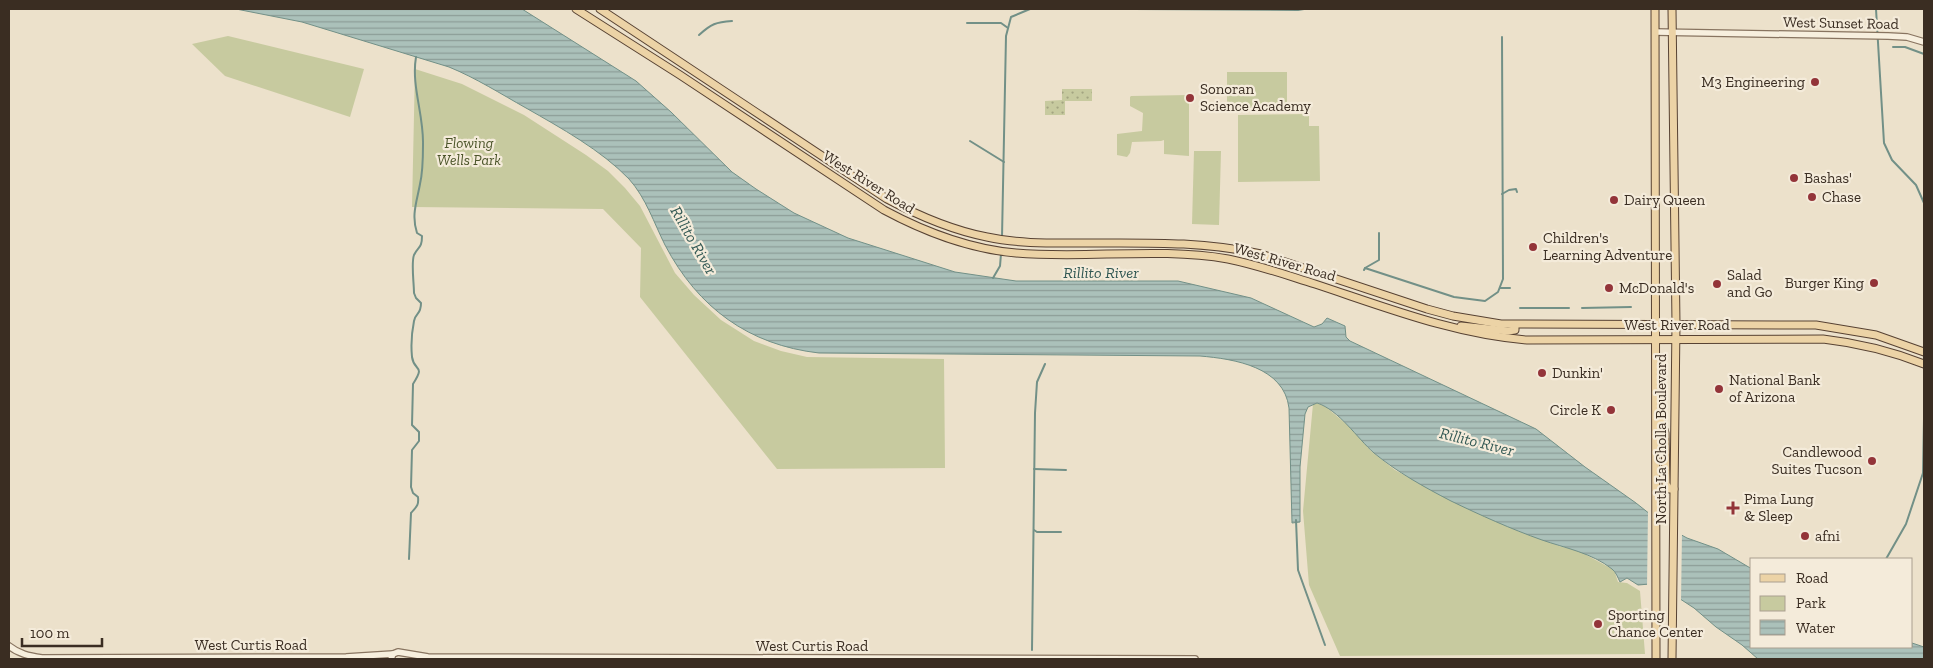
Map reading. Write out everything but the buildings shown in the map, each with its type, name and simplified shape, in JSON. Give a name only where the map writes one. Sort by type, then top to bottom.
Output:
[{"type":"main road","name":"West River Road","points":[[576,9],[884,210],[938,236],[988,250],[1013,253],[1182,255],[1226,259],[1259,266],[1420,319],[1477,334],[1527,340],[1823,339],[1855,343],[1891,352],[1921,363]]},
{"type":"main road","name":"West River Road","points":[[600,9],[887,199],[940,224],[989,238],[1032,243],[1186,243],[1235,249],[1261,254],[1454,316],[1514,325],[1676,324],[1816,326],[1858,331],[1921,350]]},
{"type":"main road","name":"North La Cholla Boulevard","points":[[1655,9],[1656,659]]},
{"type":"main road","name":"North La Cholla Boulevard","points":[[1672,9],[1676,324],[1672,659]]},
{"type":"main road","points":[[733,110],[740,101]]},
{"type":"main road","points":[[1451,327],[1460,326],[1508,331],[1514,330],[1514,325]]},
{"type":"main road","points":[[1656,405],[1665,432],[1666,484],[1669,488],[1674,489]]},
{"type":"street","name":"West Sunset Road","points":[[1655,32],[1907,36],[1924,42]]},
{"type":"street","name":"West Curtis Road","points":[[9,646],[16,652],[42,658],[346,657],[358,655],[392,657],[398,652],[404,657],[1195,659]]},
{"type":"street","name":"West Curtis Road","points":[[346,657],[354,659]]},
{"type":"street","name":"West Curtis Road","points":[[418,659],[428,657]]},
{"type":"green space","points":[[228,36],[364,69],[350,117],[225,76],[192,44]]},
{"type":"green space","name":"Flowing Wells Park","points":[[415,69],[462,84],[524,115],[608,171],[640,206],[675,273],[694,295],[721,320],[754,341],[781,351],[807,357],[944,359],[945,468],[777,469],[640,297],[641,248],[603,209],[412,207]]},
{"type":"green space","points":[[1227,72],[1287,72],[1287,108],[1227,108]]},
{"type":"green space","points":[[1062,89],[1092,89],[1092,101],[1065,101],[1065,115],[1045,115],[1045,101],[1062,100]]},
{"type":"green space","points":[[1189,95],[1189,156],[1164,154],[1164,140],[1132,142],[1130,153],[1127,157],[1117,155],[1117,134],[1142,131],[1143,113],[1130,106],[1131,96]]},
{"type":"green space","points":[[1309,114],[1309,126],[1319,126],[1320,181],[1238,182],[1238,115]]},
{"type":"green space","points":[[1194,151],[1221,151],[1219,225],[1192,224]]},
{"type":"green space","points":[[1317,403],[1326,407],[1351,428],[1371,451],[1395,470],[1450,500],[1559,546],[1579,551],[1614,570],[1618,582],[1627,583],[1640,591],[1645,654],[1340,656],[1309,585],[1303,511],[1313,404]]},
{"type":"water","name":"Rillito River","points":[[236,9],[522,9],[636,81],[671,112],[732,172],[756,189],[794,213],[848,238],[955,272],[1016,281],[1178,281],[1251,298],[1314,327],[1322,324],[1327,318],[1345,326],[1346,337],[1350,341],[1536,429],[1665,526],[1687,538],[1718,549],[1750,568],[1750,648],[1913,648],[1913,643],[1924,647],[1924,659],[1758,659],[1694,608],[1671,593],[1650,584],[1638,585],[1627,578],[1620,582],[1613,570],[1596,559],[1507,527],[1421,485],[1374,453],[1340,418],[1317,403],[1308,407],[1305,414],[1300,467],[1300,522],[1292,523],[1289,408],[1285,394],[1278,383],[1268,374],[1242,363],[1200,356],[819,353],[794,349],[770,342],[728,320],[693,287],[665,245],[645,202],[635,186],[618,168],[593,149],[488,86],[449,67],[302,22]]},
{"type":"pier","points":[[1648,510],[1666,524],[1682,533],[1681,602],[1670,595],[1647,587]]},
{"type":"waterway","points":[[1002,237],[1006,36],[1011,17],[1030,9]]},
{"type":"waterway","points":[[1133,9],[1304,9]]},
{"type":"waterway","points":[[1876,9],[1884,143],[1892,160],[1916,185],[1924,203]]},
{"type":"waterway","points":[[699,35],[714,24],[732,21]]},
{"type":"waterway","points":[[967,23],[1001,23],[1008,28]]},
{"type":"waterway","points":[[1364,270],[1365,268],[1454,297],[1485,301],[1498,292],[1503,279],[1502,37]]},
{"type":"waterway","points":[[1893,47],[1905,47],[1924,54]]},
{"type":"waterway","points":[[409,559],[411,513],[418,502],[418,497],[413,493],[411,487],[412,450],[419,441],[419,432],[412,425],[413,384],[419,373],[413,362],[412,339],[414,321],[420,310],[421,303],[414,293],[413,263],[414,255],[421,245],[422,236],[417,233],[415,226],[415,208],[422,174],[423,154],[422,123],[415,79],[416,57]]},
{"type":"waterway","points":[[970,141],[1004,162]]},
{"type":"waterway","points":[[1502,194],[1516,189],[1517,192]]},
{"type":"waterway","points":[[1365,268],[1379,260],[1379,233]]},
{"type":"waterway","points":[[993,278],[1000,266],[1001,254]]},
{"type":"waterway","points":[[1500,288],[1510,288]]},
{"type":"waterway","points":[[1582,308],[1631,307]]},
{"type":"waterway","points":[[1520,308],[1569,308]]},
{"type":"waterway","points":[[1032,650],[1035,413],[1037,382],[1045,364]]},
{"type":"waterway","points":[[1887,558],[1906,524],[1923,473],[1924,419]]},
{"type":"waterway","points":[[1034,469],[1066,470]]},
{"type":"waterway","points":[[1296,520],[1298,570],[1325,645]]},
{"type":"waterway","points":[[1034,530],[1037,532],[1061,532]]},
{"type":"place","name":"M3 Engineering","points":[[1815,82]]},
{"type":"place","name":"Sonoran Science Academy","points":[[1190,98]]},
{"type":"place","name":"Bashas'","points":[[1794,178]]},
{"type":"place","name":"Chase","points":[[1812,197]]},
{"type":"place","name":"Dairy Queen","points":[[1614,200]]},
{"type":"place","name":"Children's Learning Adventure","points":[[1533,247]]},
{"type":"place","name":"Burger King","points":[[1874,283]]},
{"type":"place","name":"Salad and Go","points":[[1717,284]]},
{"type":"place","name":"McDonald's","points":[[1609,288]]},
{"type":"place","name":"Dunkin'","points":[[1542,373]]},
{"type":"place","name":"National Bank of Arizona","points":[[1719,389]]},
{"type":"place","name":"Circle K","points":[[1611,410]]},
{"type":"place","name":"Candlewood Suites Tucson","points":[[1872,461]]},
{"type":"place","name":"Pima Lung & Sleep","points":[[1733,508]]},
{"type":"place","name":"afni","points":[[1805,536]]},
{"type":"place","name":"Sporting Chance Center","points":[[1598,624]]}]
